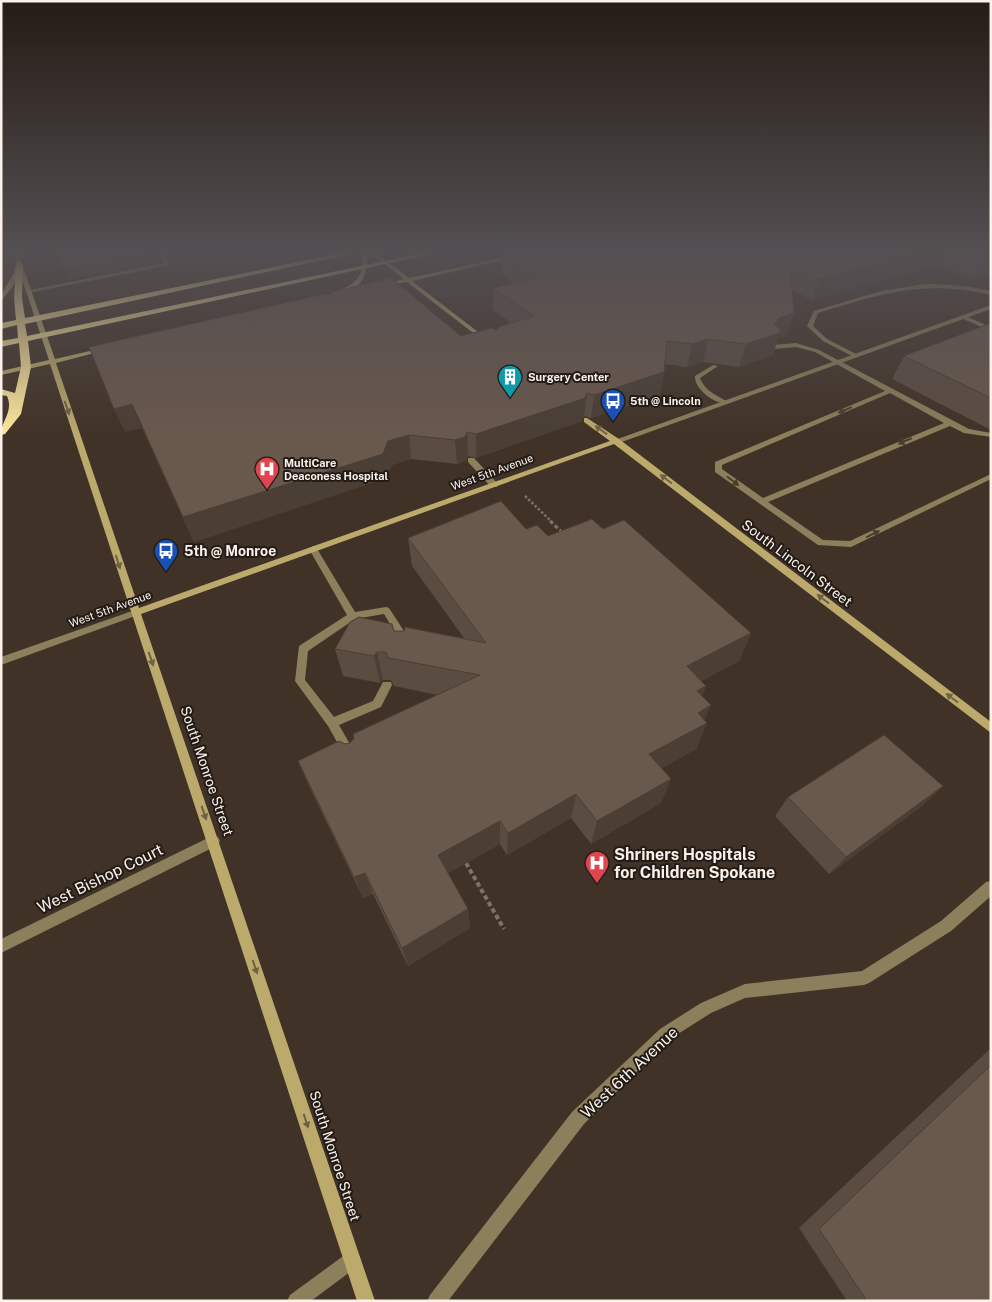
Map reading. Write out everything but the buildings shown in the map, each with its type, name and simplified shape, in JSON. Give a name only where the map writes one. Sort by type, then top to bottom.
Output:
[{"type":"highway","points":[[1,432],[16,414],[26,367],[20,314]]},
{"type":"highway","points":[[1,320],[34,314]]},
{"type":"highway","points":[[1,326],[58,314]]},
{"type":"highway","points":[[1,344],[142,314]]},
{"type":"highway","points":[[1,350],[146,314]]},
{"type":"highway","points":[[1,392],[11,394],[16,403],[16,414]]},
{"type":"street","name":"South Monroe Street","points":[[35,314],[135,613],[214,841],[366,1301]]},
{"type":"street","points":[[452,314],[489,343]]},
{"type":"street","points":[[815,314],[810,326],[825,340],[856,356]]},
{"type":"street","name":"West 5th Avenue","points":[[1,661],[972,314]]},
{"type":"street","points":[[963,317],[991,329]]},
{"type":"street","points":[[772,347],[796,345],[817,351],[950,423],[967,431],[991,435]]},
{"type":"street","points":[[1,373],[111,348]]},
{"type":"street","points":[[715,366],[697,377],[698,382],[705,390],[724,402]]},
{"type":"street","points":[[890,391],[718,464],[718,470],[761,502],[821,542],[852,544],[991,476]]},
{"type":"street","name":"South Lincoln Street","points":[[587,420],[991,728]]},
{"type":"street","points":[[761,502],[950,423]]},
{"type":"street","points":[[471,460],[494,485]]},
{"type":"street","points":[[313,549],[352,616]]},
{"type":"street","points":[[354,764],[332,724],[300,681],[303,649],[352,616],[386,610],[407,640],[403,654]]},
{"type":"street","points":[[332,724],[377,704],[387,685]]},
{"type":"street","name":"West Bishop Court","points":[[1,946],[214,841]]},
{"type":"street","name":"West 6th Avenue","points":[[436,1301],[578,1118],[664,1034],[706,1008],[745,991],[864,978],[946,926],[991,887]]},
{"type":"street","points":[[296,1301],[352,1260]]},
{"type":"path","points":[[518,489],[567,537]]},
{"type":"path","points":[[466,863],[504,929]]},
{"type":"place","name":"Surgery Center","points":[[510,398]]},
{"type":"place","name":"5th @ Lincoln","points":[[613,422]]},
{"type":"place","name":"MultiCare Deaconess Hospital","points":[[267,490]]},
{"type":"place","name":"5th @ Monroe","points":[[166,572]]},
{"type":"place","name":"Shriners Hospitals for Children Spokane","points":[[597,884]]}]
